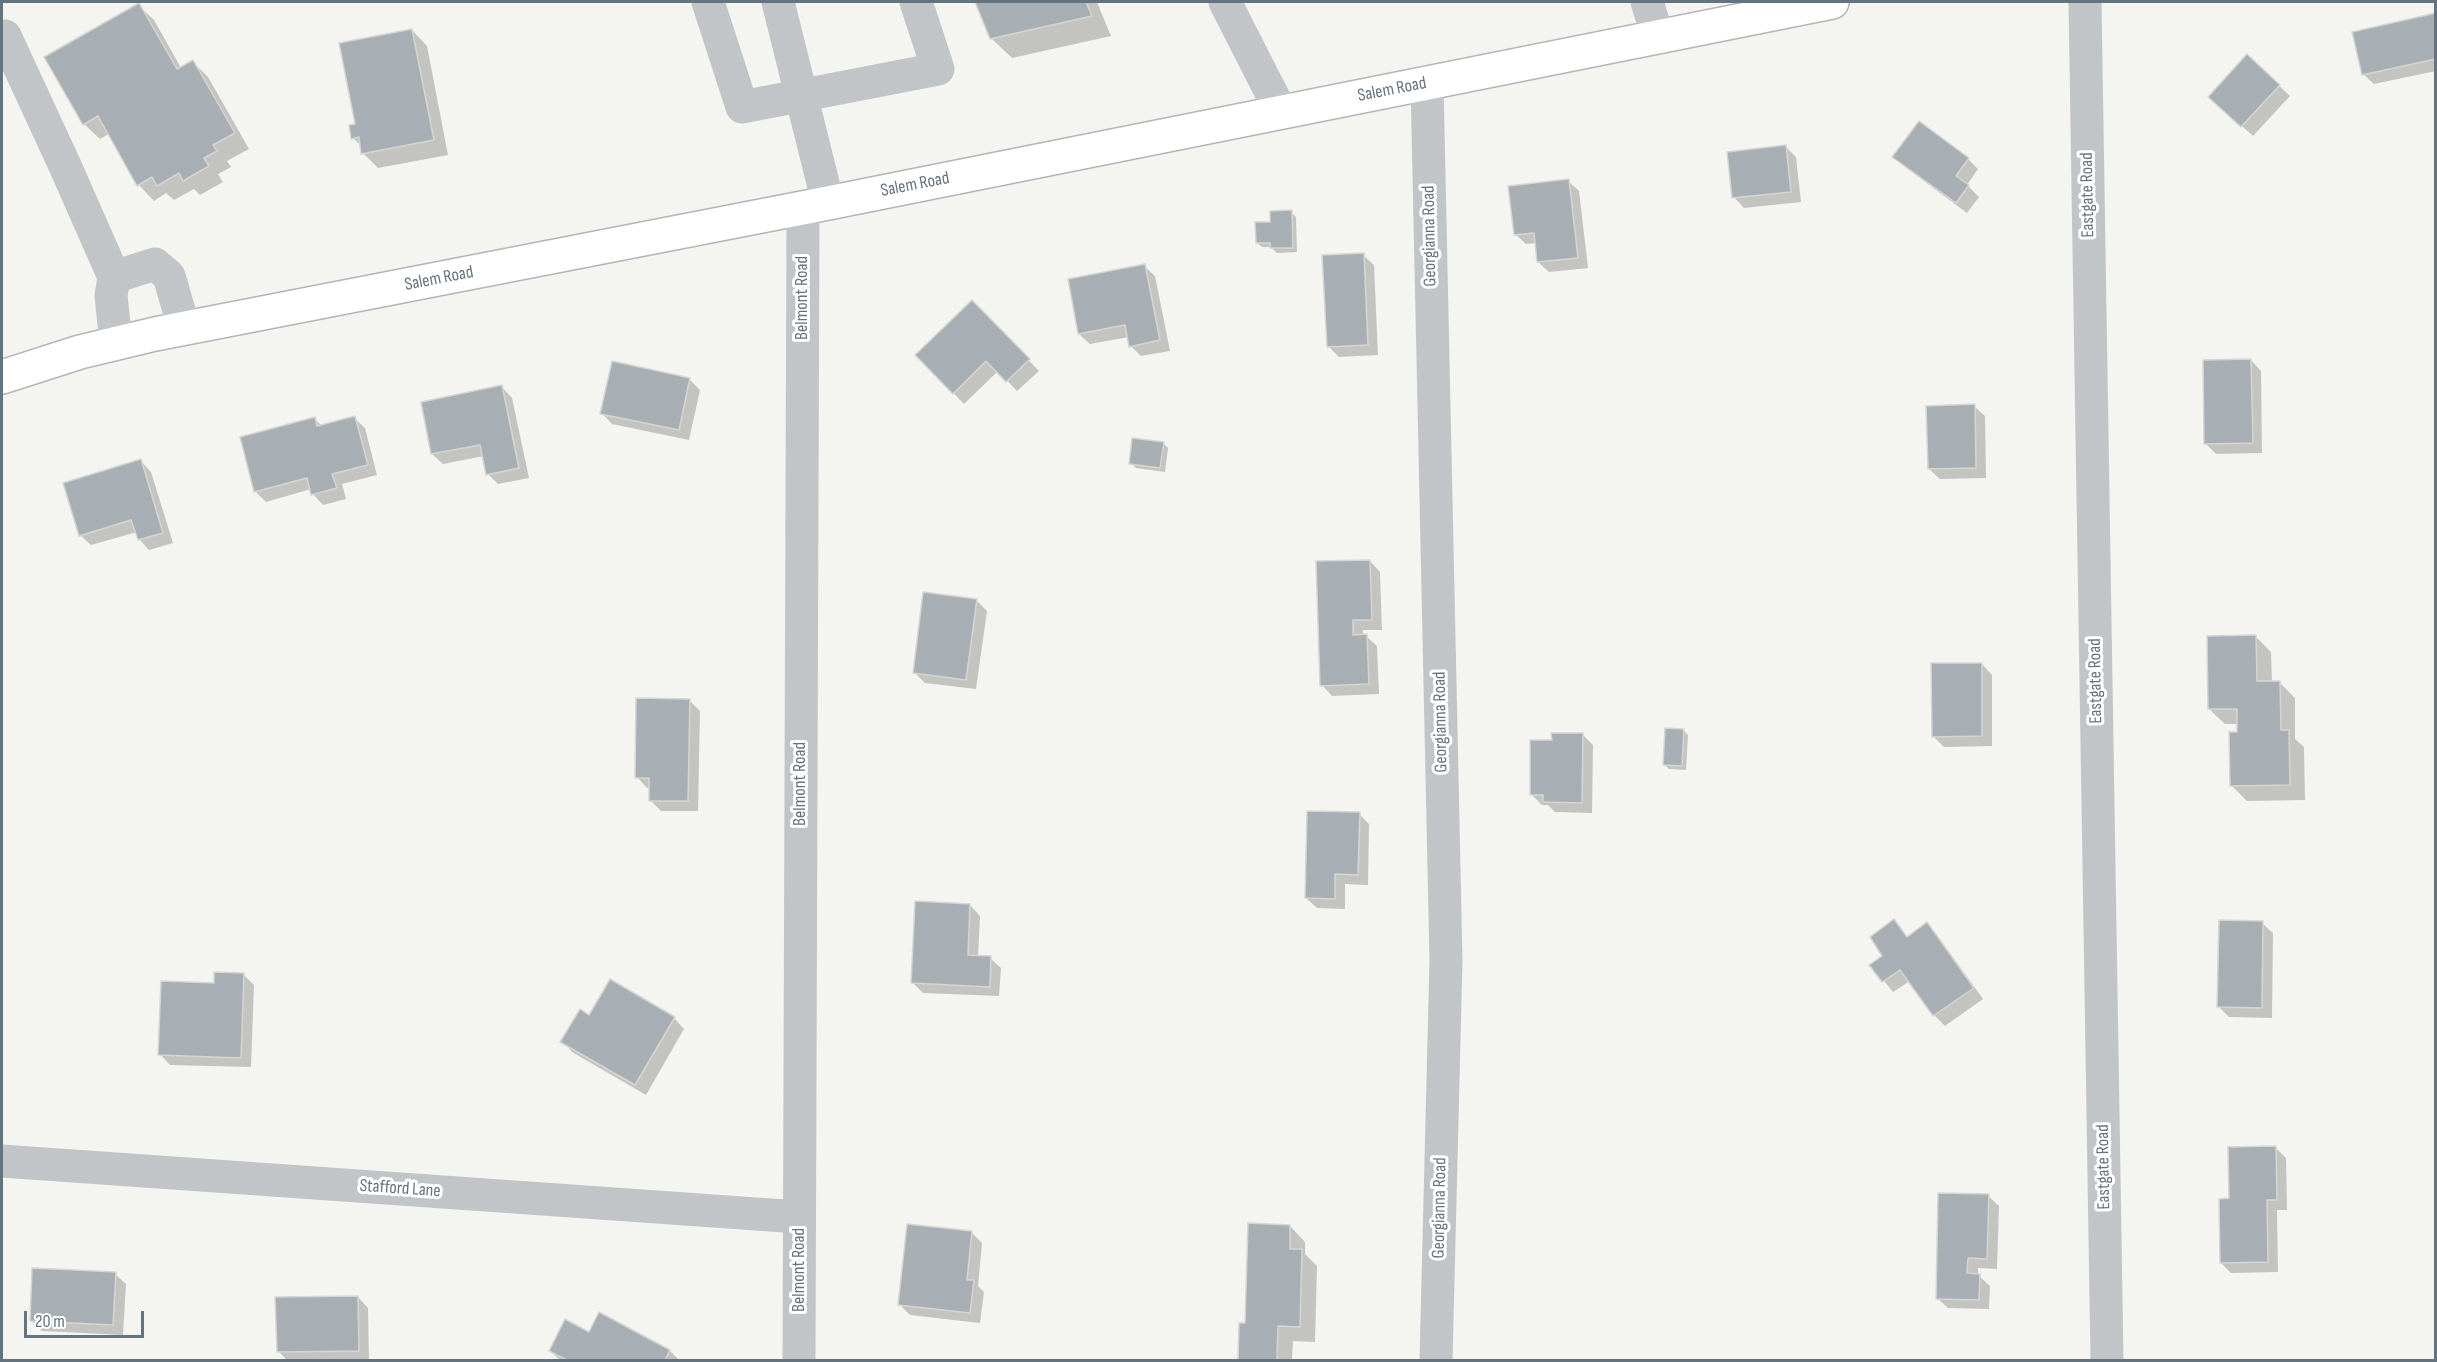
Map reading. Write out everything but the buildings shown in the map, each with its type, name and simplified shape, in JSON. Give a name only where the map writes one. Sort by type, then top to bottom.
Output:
[{"type":"main road","name":"Salem Road","points":[[2,377],[116,343],[184,328],[1832,2]]},
{"type":"street","points":[[708,2],[742,107],[938,69],[916,2]]},
{"type":"street","name":"Belmont Road","points":[[778,2],[802,96],[815,205],[799,1217],[799,1360]]},
{"type":"street","points":[[1225,2],[1281,112]]},
{"type":"street","points":[[1647,2],[1658,37]]},
{"type":"street","name":"Eastgate Road","points":[[2085,2],[2107,1360]]},
{"type":"street","points":[[4,36],[114,277],[111,296],[116,343]]},
{"type":"street","name":"Georgianna Road","points":[[1427,83],[1446,960],[1436,1360]]},
{"type":"street","points":[[114,277],[155,264],[169,276],[184,328]]},
{"type":"street","name":"Stafford Lane","points":[[2,1161],[799,1217]]}]
